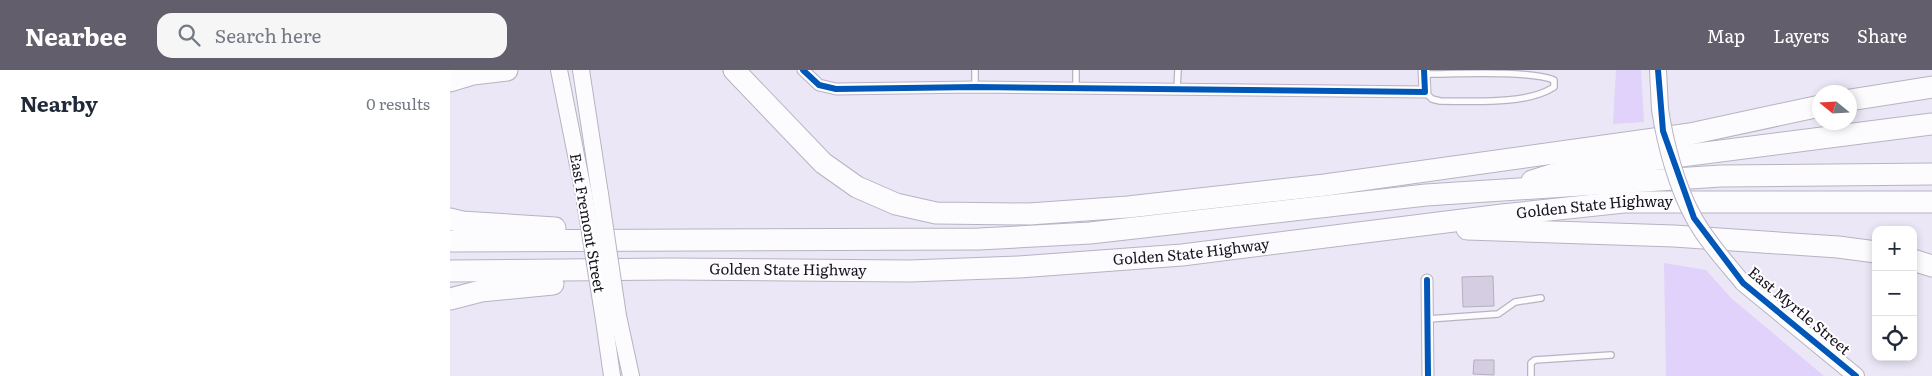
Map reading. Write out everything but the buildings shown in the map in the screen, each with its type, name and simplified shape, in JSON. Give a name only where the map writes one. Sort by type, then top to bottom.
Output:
[{"type":"highway","points":[[450,81],[473,74],[507,70]]},
{"type":"highway","points":[[734,70],[823,163],[857,187],[896,204],[936,213],[1029,214],[1128,207],[1325,185],[1690,134],[1812,108]]},
{"type":"highway","points":[[1857,99],[1932,87]]},
{"type":"highway","points":[[1493,192],[1564,171],[1932,124]]},
{"type":"highway","name":"Golden State Highway","points":[[450,241],[979,239],[1090,233],[1426,195],[1720,176],[1932,174]]},
{"type":"highway","name":"Golden State Highway","points":[[450,271],[671,269],[910,271],[1081,264],[1182,256],[1414,226],[1624,202],[1932,202]]},
{"type":"highway","points":[[450,219],[462,222],[575,230],[594,241]]},
{"type":"highway","points":[[1414,226],[1504,232],[1674,236],[1838,247],[1872,251]]},
{"type":"highway","points":[[1917,261],[1932,266]]},
{"type":"highway","points":[[450,300],[481,291],[526,285],[636,281],[671,269]]},
{"type":"main road","name":"East Fremont Street","points":[[559,70],[611,318],[631,376]]},
{"type":"main road","name":"East Fremont Street","points":[[581,70],[600,194],[611,318],[612,376]]},
{"type":"main road","name":"East Myrtle Street","points":[[1658,70],[1663,131],[1694,218],[1743,283],[1856,376]]},
{"type":"street","points":[[803,70],[819,84],[836,90],[974,87],[1424,92],[1424,72]]},
{"type":"street","points":[[1427,280],[1428,376]]},
{"type":"lane","points":[[974,70],[974,87]]},
{"type":"lane","points":[[1076,70],[1076,88]]},
{"type":"lane","points":[[1177,89],[1178,70]]},
{"type":"lane","points":[[1424,72],[1545,76],[1554,80],[1554,88],[1546,93],[1512,99],[1440,101],[1432,99],[1424,92]]},
{"type":"lane","points":[[1428,319],[1498,314],[1515,302],[1541,298]]},
{"type":"lane","points":[[1531,376],[1531,363],[1535,360],[1610,355]]},
{"type":"shaded area","points":[[1616,70],[1641,70],[1644,122],[1613,124]]},
{"type":"shaded area","points":[[1664,263],[1706,270],[1731,298],[1824,376],[1666,376]]},
{"type":"cycle path","points":[[803,70],[819,85],[836,89],[975,87],[1425,92],[1424,70]]},
{"type":"cycle path","points":[[1658,70],[1663,131],[1694,218],[1743,283],[1856,376]]},
{"type":"cycle path","points":[[1427,280],[1428,376]]}]
